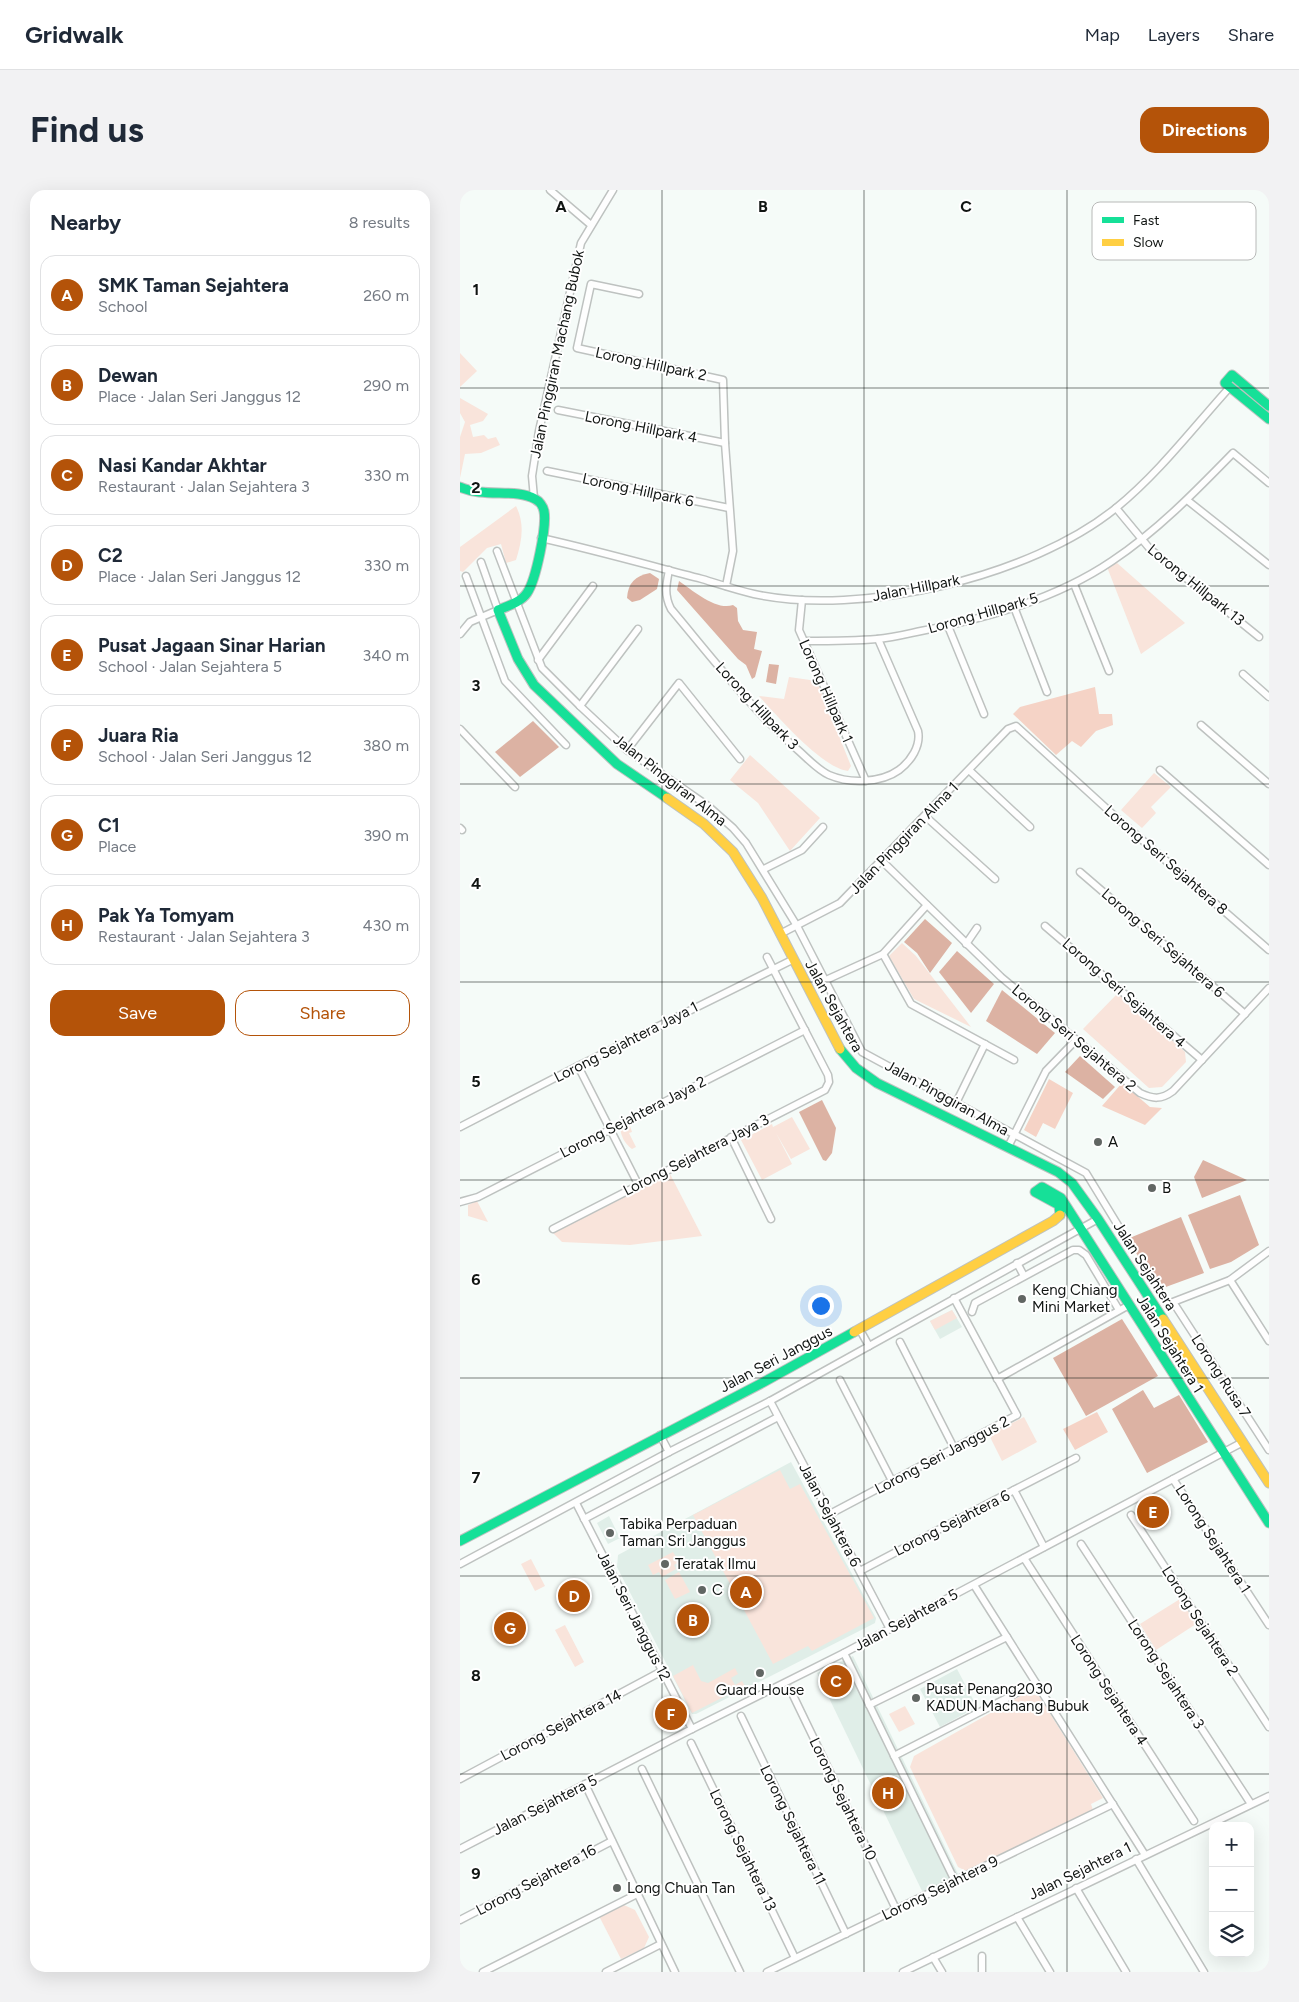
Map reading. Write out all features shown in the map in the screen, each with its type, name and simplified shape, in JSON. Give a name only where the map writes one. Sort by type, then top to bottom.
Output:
[{"type":"main road","points":[[1269,406],[1232,375],[1225,383],[1269,419]]},
{"type":"main road","points":[[460,487],[481,494],[517,495],[534,498],[544,509],[533,583],[523,598],[498,610]]},
{"type":"main road","name":"Jalan Sejahtera","points":[[498,610],[518,659],[534,685],[617,764],[677,805],[720,838],[733,852],[752,881],[842,1054],[853,1067],[867,1078],[1058,1172],[1072,1183],[1098,1219],[1269,1483]]},
{"type":"main road","name":"Jalan Sejahtera 1","points":[[1042,1188],[1061,1198],[1269,1523]]},
{"type":"main road","name":"Jalan Seri Janggus","points":[[460,1541],[860,1330],[1060,1216],[1059,1205],[1035,1192],[1042,1188]]},
{"type":"street","points":[[550,190],[591,225]]},
{"type":"street","name":"Jalan Pinggiran Machang Bubok","points":[[534,498],[532,476],[539,431],[581,243],[613,190]]},
{"type":"street","name":"Lorong Hillpark 2","points":[[639,294],[591,284],[577,348],[724,380],[725,443],[733,551],[726,586]]},
{"type":"street","name":"Jalan Hillpark","points":[[541,538],[669,570],[754,594],[802,600],[856,599],[923,589],[999,569],[1053,548],[1116,508],[1161,465],[1230,387]]},
{"type":"street","name":"Lorong Hillpark 4","points":[[558,410],[725,443]]},
{"type":"street","name":"Lorong Hillpark 5","points":[[805,641],[878,639],[948,626],[1014,608],[1074,584],[1112,561],[1140,539],[1187,500],[1233,453],[1269,483]]},
{"type":"street","name":"Lorong Hillpark 6","points":[[547,471],[729,508]]},
{"type":"street","points":[[1187,500],[1269,565]]},
{"type":"street","name":"Lorong Hillpark 13","points":[[1116,508],[1150,550],[1259,637]]},
{"type":"street","name":"Jalan Pinggiran Alma","points":[[496,551],[538,660],[557,684],[627,750],[687,791],[733,828],[746,843],[764,869],[797,926],[862,1052],[1086,1173],[1119,1226]]},
{"type":"street","name":"Jalan Sejahtera","points":[[480,562],[498,610]]},
{"type":"street","name":"Lorong Hillpark 3","points":[[669,570],[665,591],[671,610],[776,731],[829,775],[848,780],[866,781],[877,779],[897,771],[907,763],[920,739],[878,639]]},
{"type":"street","points":[[466,576],[505,681],[566,746]]},
{"type":"street","points":[[1074,584],[1109,671]]},
{"type":"street","points":[[538,660],[593,586]]},
{"type":"street","name":"Lorong Hillpark 1","points":[[802,600],[799,630],[866,781]]},
{"type":"street","points":[[1014,608],[1047,692]]},
{"type":"street","points":[[460,634],[470,622],[498,610]]},
{"type":"street","points":[[948,626],[984,714]]},
{"type":"street","points":[[580,706],[638,629]]},
{"type":"street","points":[[1243,674],[1269,697]]},
{"type":"street","points":[[627,750],[679,683],[740,758]]},
{"type":"street","points":[[1201,725],[1269,784]]},
{"type":"street","name":"Jalan Pinggiran Alma 1","points":[[780,934],[840,903],[1008,729],[1016,726]]},
{"type":"street","name":"Lorong Seri Sejahtera 8","points":[[1016,726],[1063,770],[1269,950]]},
{"type":"street","points":[[460,729],[515,788]]},
{"type":"street","points":[[969,770],[1030,827]]},
{"type":"street","points":[[1160,770],[1269,865]]},
{"type":"street","points":[[925,816],[995,879]]},
{"type":"street","points":[[764,869],[802,850],[823,827]]},
{"type":"street","name":"Lorong Seri Sejahtera 2","points":[[882,861],[1001,977],[1140,1093],[1157,1099],[1165,1097],[1173,1091],[1269,988]]},
{"type":"street","name":"Lorong Seri Sejahtera 6","points":[[1080,872],[1245,1014]]},
{"type":"street","points":[[826,980],[882,954],[927,905]]},
{"type":"street","name":"Lorong Seri Sejahtera 4","points":[[1046,926],[1202,1060]]},
{"type":"street","points":[[966,944],[977,928]]},
{"type":"street","points":[[882,954],[911,1004],[1014,1060]]},
{"type":"street","points":[[768,957],[805,1030]]},
{"type":"street","name":"Lorong Sejahtera Jaya 1","points":[[460,1127],[792,960]]},
{"type":"street","name":"Lorong Sejahtera Jaya 3","points":[[553,1229],[825,1090],[829,1082],[828,1075],[805,1030]]},
{"type":"street","name":"Lorong Sejahtera Jaya 2","points":[[460,1202],[471,1200],[805,1030]]},
{"type":"street","points":[[1008,1147],[1046,1071],[1076,1040]]},
{"type":"street","points":[[956,1103],[985,1044]]},
{"type":"street","points":[[578,1066],[638,1184]]},
{"type":"street","points":[[731,1138],[771,1219]]},
{"type":"street","points":[[460,1564],[669,1452],[770,1401],[1098,1219]]},
{"type":"street","points":[[972,1312],[975,1303],[1073,1250],[1079,1250],[1086,1255],[1119,1310]]},
{"type":"street","points":[[1269,1252],[1230,1280],[1269,1341]]},
{"type":"street","points":[[1017,1263],[1024,1276]]},
{"type":"street","name":"Lorong Rusa 7","points":[[1230,1280],[1173,1302],[1269,1450]]},
{"type":"street","name":"Lorong Seri Janggus 2","points":[[830,1514],[1017,1415],[954,1298]]},
{"type":"street","points":[[997,1379],[1129,1305]]},
{"type":"street","points":[[860,1330],[869,1346]]},
{"type":"street","points":[[900,1342],[954,1448]]},
{"type":"street","points":[[840,1380],[892,1481]]},
{"type":"street","name":"Jalan Sejahtera 6","points":[[770,1401],[890,1629]]},
{"type":"street","points":[[584,1519],[778,1416]]},
{"type":"street","points":[[660,1435],[669,1452]]},
{"type":"street","name":"Jalan Sejahtera 5","points":[[460,1849],[844,1653],[1243,1442]]},
{"type":"street","points":[[1014,1490],[1076,1458]]},
{"type":"street","name":"Lorong Sejahtera 1","points":[[1173,1479],[1269,1625]]},
{"type":"street","name":"Lorong Sejahtera 6","points":[[860,1571],[1014,1490],[1044,1548]]},
{"type":"street","name":"Jalan Seri Janggus 12","points":[[576,1503],[692,1729]]},
{"type":"street","name":"Lorong Sejahtera 2","points":[[1131,1515],[1269,1727]]},
{"type":"street","name":"Lorong Sejahtera 3","points":[[1081,1544],[1251,1804]]},
{"type":"street","name":"Lorong Sejahtera 4","points":[[1024,1558],[1194,1821]]},
{"type":"street","points":[[974,1585],[1145,1855]]},
{"type":"street","points":[[869,1706],[1007,1637]]},
{"type":"street","points":[[844,1653],[955,1881]]},
{"type":"street","name":"Lorong Sejahtera 14","points":[[460,1779],[662,1671]]},
{"type":"street","points":[[894,1756],[1036,1683]]},
{"type":"street","name":"Lorong Sejahtera 10","points":[[790,1689],[896,1909]]},
{"type":"street","name":"Lorong Sejahtera 11","points":[[741,1716],[846,1934]]},
{"type":"street","name":"Lorong Sejahtera 13","points":[[691,1743],[796,1958]]},
{"type":"street","points":[[642,1769],[740,1972]]},
{"type":"street","points":[[585,1784],[675,1972]]},
{"type":"street","name":"Jalan Sejahtera 1","points":[[903,1972],[1269,1796]]},
{"type":"street","name":"Lorong Sejahtera 9","points":[[766,1972],[1113,1804]]},
{"type":"street","name":"Lorong Sejahtera 16","points":[[460,1920],[612,1840]]},
{"type":"street","points":[[1136,1859],[1204,1972]]},
{"type":"street","points":[[1076,1888],[1126,1972]]},
{"type":"street","points":[[484,1972],[637,1894]]},
{"type":"street","points":[[1017,1917],[1050,1972]]},
{"type":"street","points":[[609,1971],[661,1944]]},
{"type":"street","points":[[982,1956],[982,1972]]},
{"type":"street","points":[[934,1957],[942,1972]]},
{"type":"shaded area","points":[[460,353],[477,371],[460,387]]},
{"type":"shaded area","points":[[460,398],[488,414],[483,421],[470,425],[473,437],[484,435],[488,439],[496,437],[500,445],[481,453],[465,454],[460,478],[460,437],[465,422],[460,413]]},
{"type":"shaded area","points":[[516,506],[521,519],[522,533],[516,560],[506,563],[501,544],[487,548],[463,572],[460,571],[460,547]]},
{"type":"shaded area","points":[[1117,563],[1185,623],[1141,654],[1107,567]]},
{"type":"shaded area","points":[[650,573],[659,579],[657,589],[640,600],[632,602],[627,598],[631,584],[636,578]]},
{"type":"shaded area","points":[[679,581],[713,603],[727,606],[733,605],[737,608],[738,621],[743,630],[757,632],[754,649],[762,651],[755,677],[752,679],[746,665],[738,659],[677,590]]},
{"type":"shaded area","points":[[769,664],[779,665],[776,684],[766,682]]},
{"type":"shaded area","points":[[789,677],[817,681],[851,766],[848,771],[837,768],[813,751],[788,728],[759,696],[784,699]]},
{"type":"shaded area","points":[[1095,687],[1099,714],[1112,714],[1113,725],[1096,731],[1081,747],[1072,741],[1056,755],[1013,714],[1020,707]]},
{"type":"shaded area","points":[[533,721],[559,747],[520,777],[495,752]]},
{"type":"shaded area","points":[[750,755],[820,818],[790,851],[758,803],[730,780]]},
{"type":"shaded area","points":[[1154,773],[1171,787],[1151,807],[1156,813],[1142,828],[1121,810]]},
{"type":"shaded area","points":[[925,919],[952,943],[930,973],[917,953],[904,942]]},
{"type":"shaded area","points":[[902,943],[916,956],[971,1027],[914,999],[889,956]]},
{"type":"shaded area","points":[[957,951],[994,984],[971,1013],[939,972]]},
{"type":"shaded area","points":[[1002,990],[1055,1033],[1037,1054],[986,1021]]},
{"type":"shaded area","points":[[1119,992],[1185,1052],[1186,1062],[1162,1087],[1149,1088],[1083,1029]]},
{"type":"shaded area","points":[[1080,1056],[1115,1087],[1103,1099],[1065,1072]]},
{"type":"shaded area","points":[[1049,1079],[1073,1093],[1055,1129],[1043,1123],[1036,1137],[1024,1130]]},
{"type":"shaded area","points":[[1122,1083],[1150,1107],[1162,1108],[1145,1125],[1102,1106]]},
{"type":"shaded area","points":[[822,1100],[836,1128],[832,1153],[826,1161],[823,1160],[799,1112]]},
{"type":"shaded area","points":[[792,1117],[810,1149],[791,1159],[776,1133],[792,1164],[762,1180],[741,1140],[772,1124],[773,1127]]},
{"type":"shaded area","points":[[629,1123],[632,1132],[629,1133],[636,1147],[632,1149],[623,1139],[620,1127]]},
{"type":"shaded area","points":[[1203,1160],[1247,1180],[1202,1198],[1194,1177]]},
{"type":"shaded area","points":[[670,1174],[702,1236],[630,1245],[562,1242],[553,1233]]},
{"type":"shaded area","points":[[1240,1195],[1259,1245],[1231,1262],[1210,1269],[1188,1215]]},
{"type":"shaded area","points":[[477,1201],[488,1222],[468,1216],[468,1205]]},
{"type":"shaded area","points":[[1181,1217],[1204,1273],[1163,1288],[1157,1285],[1127,1239]]},
{"type":"shaded area","points":[[952,1310],[962,1327],[940,1339],[930,1321]]},
{"type":"shaded area","points":[[952,1310],[957,1318],[935,1330],[930,1321]]},
{"type":"shaded area","points":[[1122,1319],[1158,1376],[1086,1416],[1053,1358]]},
{"type":"shaded area","points":[[1143,1390],[1154,1408],[1179,1395],[1208,1442],[1147,1473],[1112,1409]]},
{"type":"shaded area","points":[[1097,1412],[1108,1432],[1075,1450],[1063,1429]]},
{"type":"shaded area","points":[[1024,1417],[1037,1442],[1002,1461],[989,1435]]},
{"type":"shaded area","points":[[791,1462],[876,1618],[875,1623],[696,1714],[692,1714],[617,1567],[618,1555]]},
{"type":"shaded area","points":[[780,1470],[790,1489],[800,1484],[874,1618],[812,1651],[808,1646],[773,1664],[693,1515]]},
{"type":"shaded area","name":"Tabika Perpaduan Taman Sri Janggus","points":[[609,1516],[620,1538],[608,1544],[597,1523]]},
{"type":"shaded area","points":[[673,1552],[679,1562],[674,1565],[676,1569],[662,1577],[659,1572],[653,1575],[648,1565]]},
{"type":"shaded area","points":[[531,1559],[545,1586],[535,1591],[521,1564]]},
{"type":"shaded area","points":[[679,1572],[690,1592],[675,1599],[665,1580]]},
{"type":"shaded area","points":[[1180,1599],[1196,1624],[1156,1650],[1140,1624]]},
{"type":"shaded area","points":[[565,1625],[584,1662],[575,1667],[555,1630]]},
{"type":"shaded area","points":[[853,1656],[959,1876],[923,1893],[817,1673]]},
{"type":"shaded area","points":[[693,1665],[701,1681],[708,1683],[735,1668],[738,1674],[731,1678],[735,1685],[742,1681],[745,1686],[692,1713],[673,1676]]},
{"type":"shaded area","points":[[957,1669],[977,1707],[940,1727],[920,1689]]},
{"type":"shaded area","points":[[1026,1693],[1039,1696],[1103,1798],[1091,1804],[1093,1810],[966,1871],[958,1867],[910,1767],[914,1756]]},
{"type":"shaded area","points":[[675,1702],[684,1723],[671,1731],[659,1710]]},
{"type":"shaded area","points":[[905,1706],[915,1724],[899,1732],[889,1714]]},
{"type":"shaded area","points":[[624,1905],[635,1910],[649,1937],[644,1948],[621,1959],[599,1916]]},
{"type":"traffic: fast","points":[[1269,406],[1232,375],[1225,383],[1269,419]]},
{"type":"traffic: fast","points":[[460,487],[479,492],[527,496],[536,500],[542,506],[545,518],[544,528],[534,577],[527,593],[521,599],[498,610],[518,659],[534,685],[617,764],[667,798]]},
{"type":"traffic: fast","points":[[840,1049],[856,1068],[877,1083],[1058,1172],[1072,1183],[1098,1219],[1163,1319]]},
{"type":"traffic: fast","points":[[1060,1215],[1059,1205],[1035,1192],[1042,1187],[1061,1198],[1269,1523]]},
{"type":"traffic: fast","points":[[460,1541],[762,1383],[854,1332]]},
{"type":"traffic: slow","points":[[667,798],[704,824],[733,852],[762,898],[840,1049]]},
{"type":"traffic: slow","points":[[854,1332],[1053,1221],[1060,1215]]},
{"type":"traffic: slow","points":[[1163,1319],[1269,1483]]},
{"type":"place","name":"A","points":[[1098,1142]]},
{"type":"place","name":"B","points":[[1152,1188]]},
{"type":"place","name":"Keng Chiang Mini Market","points":[[1022,1299]]},
{"type":"place","name":"Pusat Jagaan Sinar Harian","points":[[1153,1512]]},
{"type":"place","name":"Tabika Perpaduan Taman Sri Janggus","points":[[610,1533]]},
{"type":"place","name":"Teratak Ilmu","points":[[665,1564]]},
{"type":"place","name":"C","points":[[702,1590]]},
{"type":"place","name":"SMK Taman Sejahtera","points":[[746,1592]]},
{"type":"place","name":"C2","points":[[574,1596]]},
{"type":"place","name":"Dewan","points":[[693,1620]]},
{"type":"place","name":"C1","points":[[510,1628]]},
{"type":"place","name":"Guard House","points":[[760,1673]]},
{"type":"place","name":"Nasi Kandar Akhtar","points":[[836,1681]]},
{"type":"place","name":"Pusat Penang2030 KADUN Machang Bubuk","points":[[916,1698]]},
{"type":"place","name":"Juara Ria","points":[[671,1714]]},
{"type":"place","name":"Pak Ya Tomyam","points":[[888,1793]]},
{"type":"place","name":"Long Chuan Tan","points":[[617,1888]]}]
